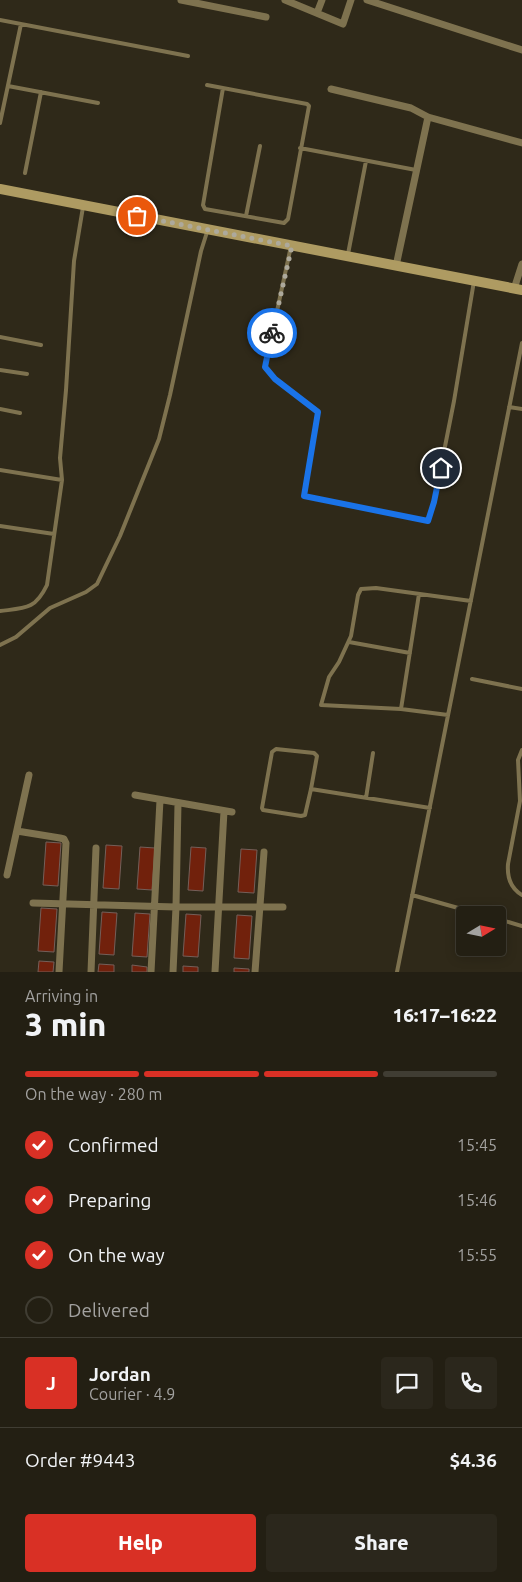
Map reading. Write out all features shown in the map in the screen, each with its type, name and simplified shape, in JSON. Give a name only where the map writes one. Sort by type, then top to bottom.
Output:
[{"type":"main road","points":[[0,189],[518,290]]},
{"type":"street","points":[[180,0],[194,1],[266,17]]},
{"type":"street","points":[[285,0],[294,2],[343,24],[351,0]]},
{"type":"street","points":[[317,13],[322,0]]},
{"type":"street","points":[[367,0],[522,50]]},
{"type":"street","points":[[331,89],[412,108],[428,117],[522,144]]},
{"type":"street","points":[[396,266],[428,117]]},
{"type":"street","points":[[518,290],[522,264]]},
{"type":"street","points":[[7,875],[29,775]]},
{"type":"street","points":[[134,795],[232,812]]},
{"type":"street","points":[[151,972],[160,800]]},
{"type":"street","points":[[173,972],[178,803]]},
{"type":"street","points":[[215,972],[224,811]]},
{"type":"street","points":[[17,831],[64,839],[66,843],[59,972]]},
{"type":"street","points":[[91,972],[96,848]]},
{"type":"street","points":[[255,972],[264,852]]},
{"type":"street","points":[[32,903],[176,907],[283,907]]},
{"type":"lane","points":[[0,20],[188,56]]},
{"type":"lane","points":[[0,123],[21,24]]},
{"type":"lane","points":[[207,85],[223,88],[307,104],[309,106],[288,219],[284,223],[205,209],[203,206],[223,88]]},
{"type":"lane","points":[[8,86],[98,103]]},
{"type":"lane","points":[[25,173],[41,92]]},
{"type":"lane","points":[[246,216],[260,146]]},
{"type":"lane","points":[[300,148],[416,170]]},
{"type":"lane","points":[[348,256],[366,161]]},
{"type":"lane","points":[[0,610],[30,606],[42,596],[47,585],[62,480],[60,458],[74,261],[84,205]]},
{"type":"lane","points":[[0,645],[16,637],[50,608],[86,592],[97,584],[120,536],[134,497],[159,439],[201,251],[208,229]]},
{"type":"lane","points":[[292,246],[265,367],[275,379],[318,412],[304,496],[428,521],[434,502],[449,429],[474,281]]},
{"type":"lane","points":[[0,337],[41,345]]},
{"type":"lane","points":[[397,972],[522,343]]},
{"type":"lane","points":[[0,370],[27,374]]},
{"type":"lane","points":[[509,407],[522,409]]},
{"type":"lane","points":[[0,409],[20,413]]},
{"type":"lane","points":[[0,470],[62,480]]},
{"type":"lane","points":[[0,526],[54,534]]},
{"type":"lane","points":[[448,715],[401,709],[321,705],[329,677],[349,642],[358,595],[362,589],[376,588],[471,601]]},
{"type":"lane","points":[[401,709],[419,594]]},
{"type":"lane","points":[[349,642],[410,653]]},
{"type":"lane","points":[[472,679],[522,689]]},
{"type":"lane","points":[[274,750],[314,754],[317,756],[312,789],[305,815],[263,810],[274,750]]},
{"type":"lane","points":[[522,750],[518,760],[520,801],[508,864],[508,874],[515,891],[522,895]]},
{"type":"lane","points":[[366,798],[373,753]]},
{"type":"lane","points":[[312,789],[430,808]]},
{"type":"lane","points":[[412,895],[456,907]]},
{"type":"lane","points":[[506,921],[522,926]]},
{"type":"building","points":[[46,842],[61,843],[58,886],[43,885]]},
{"type":"building","points":[[106,845],[122,846],[119,889],[103,888]]},
{"type":"building","points":[[140,847],[155,848],[152,890],[137,889]]},
{"type":"building","points":[[191,847],[206,848],[203,891],[188,890]]},
{"type":"building","points":[[241,849],[257,850],[254,893],[238,892]]},
{"type":"building","points":[[41,908],[57,909],[54,952],[38,951]]},
{"type":"building","points":[[102,912],[117,913],[114,955],[99,954]]},
{"type":"building","points":[[135,913],[150,914],[147,957],[132,956]]},
{"type":"building","points":[[186,914],[201,915],[198,957],[183,956]]},
{"type":"building","points":[[237,915],[252,916],[249,959],[234,958]]},
{"type":"building","points":[[39,961],[54,962],[53,972],[38,972]]},
{"type":"building","points":[[99,964],[114,965],[114,972],[98,972]]},
{"type":"building","points":[[132,965],[147,967],[147,972],[132,972]]},
{"type":"building","points":[[183,966],[198,967],[198,972],[183,972]]},
{"type":"building","points":[[234,968],[249,969],[249,972],[234,972]]},
{"type":"way so far","points":[[137,216],[292,246],[272,333]]},
{"type":"route","points":[[272,333],[265,367],[275,379],[318,412],[304,496],[428,521],[441,468]]}]
